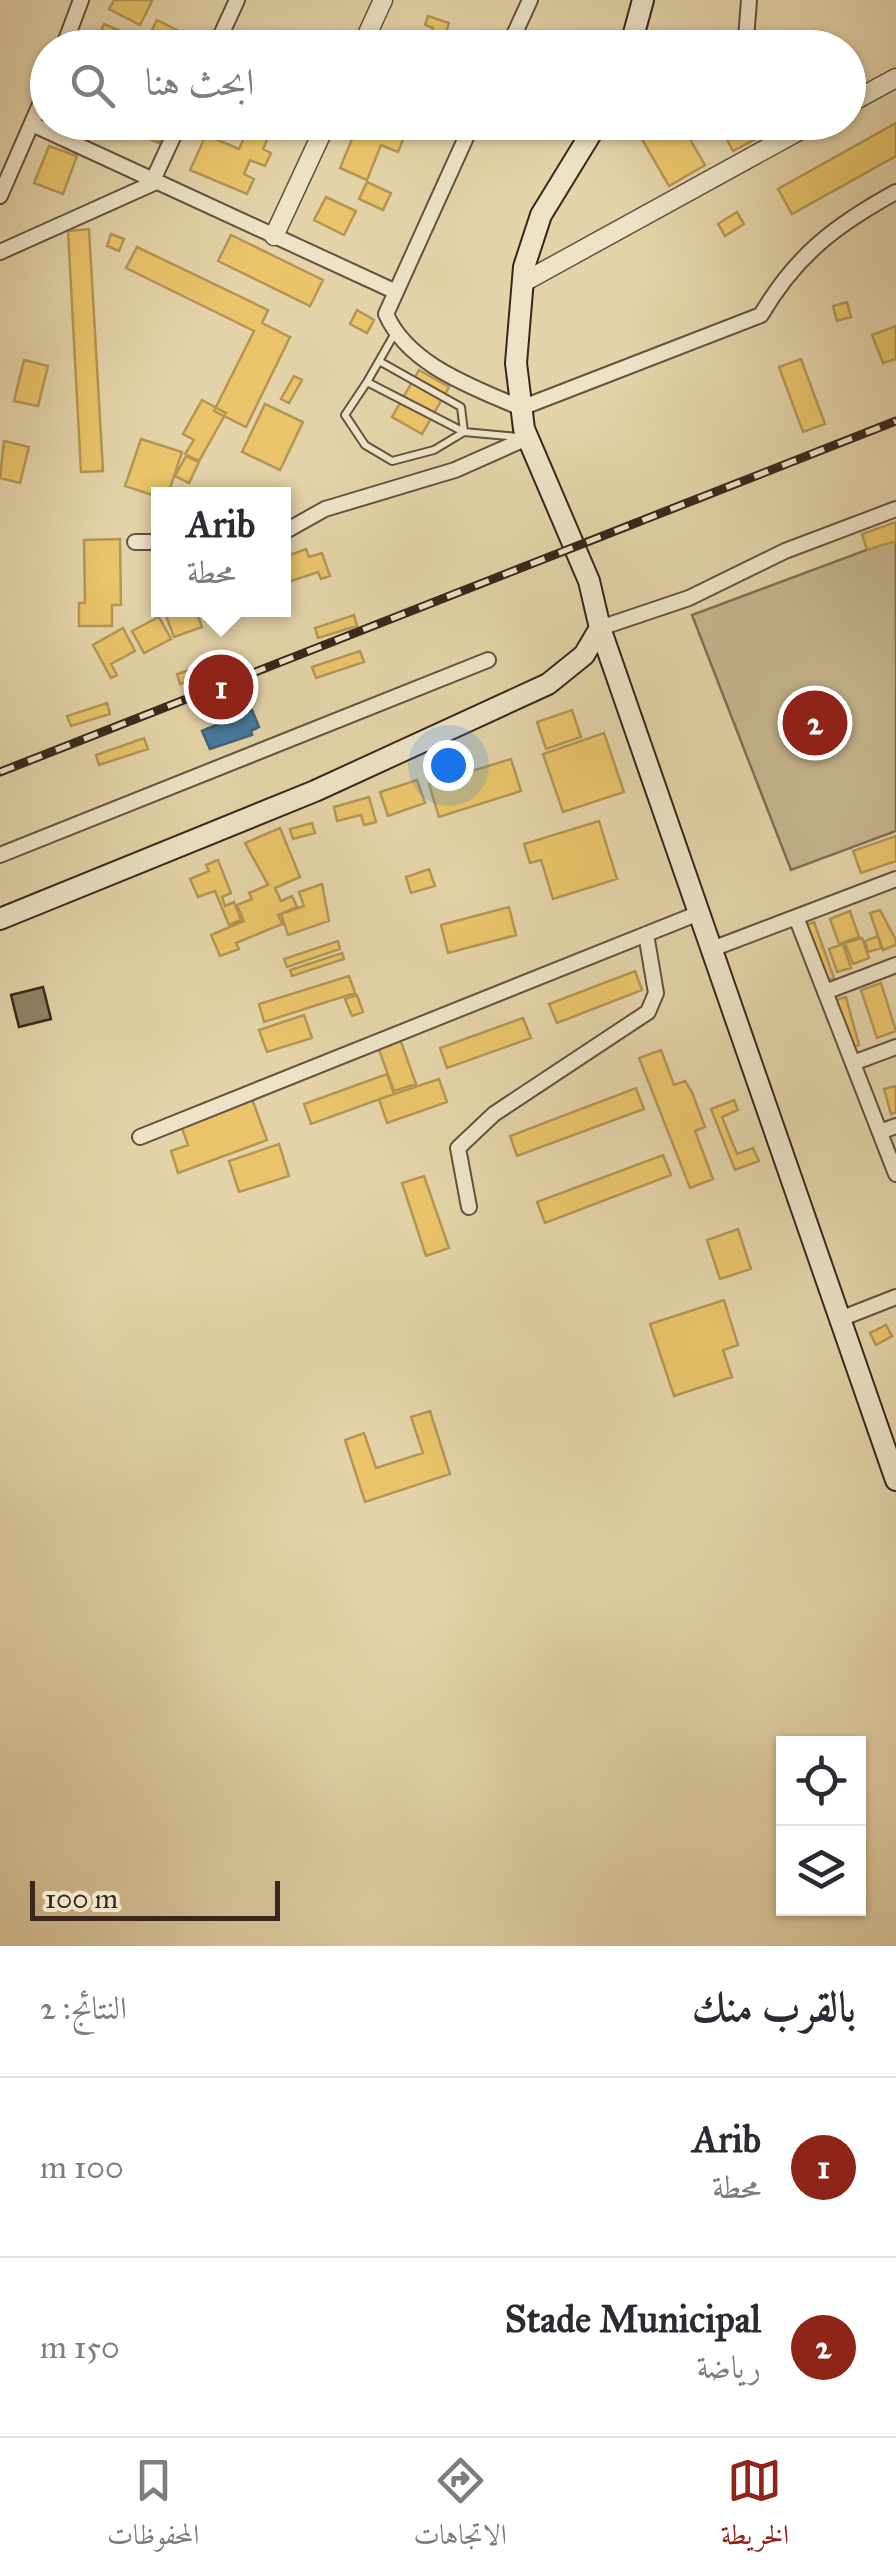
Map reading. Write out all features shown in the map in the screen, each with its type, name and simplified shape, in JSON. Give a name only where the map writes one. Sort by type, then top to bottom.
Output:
[{"type":"main road","points":[[635,30],[643,0]]},
{"type":"main road","points":[[587,140],[541,215],[522,283],[516,364],[527,438],[589,581],[600,628],[896,1480]]},
{"type":"main road","points":[[0,918],[315,791],[548,684],[584,655],[600,628]]},
{"type":"street","points":[[70,30],[82,0]]},
{"type":"street","points":[[223,30],[237,0]]},
{"type":"street","points":[[369,30],[383,0]]},
{"type":"street","points":[[516,30],[530,0]]},
{"type":"street","points":[[747,30],[749,0]]},
{"type":"street","points":[[866,94],[896,78]]},
{"type":"street","points":[[0,196],[30,128]]},
{"type":"street","points":[[67,140],[394,291]]},
{"type":"street","points":[[1,255],[155,181],[172,140]]},
{"type":"street","points":[[274,236],[319,140]]},
{"type":"street","points":[[465,140],[386,314],[394,333],[424,359],[522,408],[760,315],[781,280],[836,225],[896,192]]},
{"type":"street","points":[[522,283],[782,140]]},
{"type":"street","points":[[291,528],[325,509],[455,470],[527,438]]},
{"type":"street","points":[[600,628],[702,592],[784,550],[896,509]]},
{"type":"street","points":[[135,542],[151,542]]},
{"type":"street","points":[[0,855],[488,660]]},
{"type":"street","points":[[712,949],[896,881]]},
{"type":"street","points":[[140,1137],[699,912]]},
{"type":"street","points":[[796,917],[896,1174]]},
{"type":"street","points":[[469,1207],[458,1148],[494,1114],[648,1012],[656,993],[646,934]]},
{"type":"street","points":[[825,992],[896,965]]},
{"type":"street","points":[[853,1063],[896,1046]]},
{"type":"street","points":[[880,1132],[896,1126]]},
{"type":"street","points":[[840,1318],[896,1297]]},
{"type":"lane","points":[[394,333],[345,414],[365,445],[392,460],[434,450],[464,432]]},
{"type":"lane","points":[[379,361],[461,407],[464,432]]},
{"type":"lane","points":[[367,382],[464,432],[527,438]]},
{"type":"shaded area","points":[[896,539],[896,831],[791,870],[692,615]]},
{"type":"building: سكن","points":[[114,0],[152,1],[140,25],[109,9]]},
{"type":"building: سكن","points":[[428,16],[449,23],[447,30],[432,30],[425,25]]},
{"type":"building: سكن","points":[[157,20],[177,30],[152,30]]},
{"type":"building: سكن","points":[[896,123],[896,156],[792,214],[778,189]]},
{"type":"building: سكن","points":[[204,140],[218,140],[239,149],[243,140],[267,140],[263,149],[271,153],[265,166],[250,160],[244,174],[254,179],[247,194],[190,170]]},
{"type":"building: سكن","points":[[352,140],[403,140],[398,152],[381,145],[367,180],[340,168]]},
{"type":"building: سكن","points":[[642,140],[690,140],[705,165],[669,186]]},
{"type":"building: سكن","points":[[727,140],[754,140],[733,151]]},
{"type":"building: سكن","points":[[49,146],[77,156],[63,194],[34,183]]},
{"type":"building: سكن","points":[[367,182],[391,193],[383,210],[359,199]]},
{"type":"building: سكن","points":[[326,197],[356,211],[344,235],[314,220]]},
{"type":"building: سكن","points":[[737,212],[744,224],[725,236],[718,224]]},
{"type":"building: سكن","points":[[89,229],[103,471],[81,472],[68,231]]},
{"type":"building: سكن","points":[[111,234],[124,239],[119,251],[107,246]]},
{"type":"building: سكن","points":[[231,235],[323,280],[310,306],[218,261]]},
{"type":"building: سكن","points":[[137,247],[268,310],[262,323],[290,337],[246,427],[214,411],[254,331],[126,268]]},
{"type":"building: سكن","points":[[847,302],[851,317],[837,321],[833,306]]},
{"type":"building: سكن","points":[[357,310],[374,320],[367,333],[350,324]]},
{"type":"building: سكن","points":[[896,326],[896,359],[883,363],[872,335]]},
{"type":"building: سكن","points":[[801,359],[825,424],[803,432],[779,367]]},
{"type":"building: سكن","points":[[24,360],[48,366],[38,406],[14,401]]},
{"type":"building: سكن","points":[[419,370],[449,387],[422,434],[392,417]]},
{"type":"building: سكن","points":[[294,376],[302,380],[289,403],[281,399]]},
{"type":"building: سكن","points":[[202,400],[226,413],[199,461],[185,454],[194,440],[183,434]]},
{"type":"building: سكن","points":[[265,404],[303,422],[280,470],[242,452]]},
{"type":"building: سكن","points":[[141,439],[182,452],[170,487],[151,487],[151,495],[125,486]]},
{"type":"building: سكن","points":[[4,441],[29,447],[20,483],[0,478]]},
{"type":"building: سكن","points":[[186,456],[199,462],[189,483],[175,476]]},
{"type":"building: سكن","points":[[896,522],[896,541],[867,550],[862,534]]},
{"type":"building: سكن","points":[[120,539],[121,605],[112,605],[112,626],[79,626],[79,603],[85,603],[84,540]]},
{"type":"building: سكن","points":[[306,549],[309,557],[322,553],[330,576],[321,579],[318,572],[291,581],[291,554]]},
{"type":"building: سكن","points":[[354,615],[357,626],[318,638],[315,628]]},
{"type":"building: سكن","points":[[159,617],[171,639],[144,653],[132,631]]},
{"type":"building: سكن","points":[[166,617],[198,617],[202,627],[174,637]]},
{"type":"building: سكن","points":[[123,628],[135,651],[111,664],[117,675],[111,678],[93,645]]},
{"type":"building: سكن","points":[[360,651],[364,662],[316,678],[312,667]]},
{"type":"building: سكن","points":[[216,661],[220,672],[180,684],[177,674]]},
{"type":"building: سكن","points":[[107,703],[110,714],[71,726],[67,716]]},
{"type":"building: سكن","points":[[572,710],[581,737],[546,749],[537,722]]},
{"type":"building: سكن","points":[[604,733],[624,792],[563,812],[543,754]]},
{"type":"building: سكن","points":[[144,738],[148,749],[99,765],[96,755]]},
{"type":"building: سكن","points":[[511,759],[521,791],[439,817],[429,784]]},
{"type":"building: سكن","points":[[417,780],[425,803],[388,816],[380,792]]},
{"type":"building: سكن","points":[[369,797],[376,822],[364,825],[361,815],[337,821],[334,807]]},
{"type":"building: سكن","points":[[599,821],[617,879],[553,899],[541,860],[530,863],[524,844]]},
{"type":"building: سكن","points":[[312,823],[315,833],[293,839],[290,829]]},
{"type":"building: سكن","points":[[280,828],[300,877],[275,888],[281,901],[292,896],[297,907],[278,915],[282,924],[236,943],[239,949],[220,956],[211,935],[244,921],[237,905],[252,899],[249,893],[268,885],[245,843]]},
{"type":"building: سكن","points":[[896,836],[896,861],[861,873],[853,851]]},
{"type":"building: سكن","points":[[218,860],[231,893],[222,897],[225,906],[234,902],[241,920],[229,925],[215,891],[198,897],[190,879],[209,871],[206,865]]},
{"type":"building: سكن","points":[[429,869],[435,886],[411,893],[406,877]]},
{"type":"building: سكن","points":[[322,884],[329,921],[288,935],[281,914],[304,906],[299,892]]},
{"type":"building: سكن","points":[[509,907],[516,935],[448,953],[441,925]]},
{"type":"building: سكن","points":[[880,910],[896,940],[896,945],[883,950],[870,913]]},
{"type":"building: سكن","points":[[850,911],[859,937],[839,944],[830,919]]},
{"type":"building: سكن","points":[[814,922],[834,978],[822,983],[796,928]]},
{"type":"building: سكن","points":[[878,936],[881,948],[868,952],[865,941]]},
{"type":"building: سكن","points":[[862,938],[869,958],[853,964],[845,943]]},
{"type":"building: سكن","points":[[338,941],[340,949],[287,967],[284,959]]},
{"type":"building: سكن","points":[[843,944],[851,968],[837,972],[829,949]]},
{"type":"building: سكن","points":[[342,953],[344,959],[292,976],[290,970]]},
{"type":"building: سكن","points":[[635,971],[642,990],[557,1023],[549,1004]]},
{"type":"building: سكن","points":[[349,976],[355,993],[264,1022],[259,1004]]},
{"type":"building: سكن","points":[[881,983],[896,1031],[877,1038],[861,990]]},
{"type":"building: سكن","points":[[357,995],[363,1012],[352,1016],[345,999]]},
{"type":"building: سكن","points":[[846,997],[859,1045],[844,1049],[832,1001]]},
{"type":"building: سكن","points":[[304,1015],[312,1038],[267,1052],[259,1030]]},
{"type":"building: سكن","points":[[523,1018],[531,1038],[447,1068],[440,1048]]},
{"type":"building: سكن","points":[[400,1039],[416,1084],[394,1091],[378,1047]]},
{"type":"building: سكن","points":[[661,1050],[674,1085],[685,1081],[692,1092],[705,1127],[695,1131],[713,1179],[690,1188],[639,1058]]},
{"type":"building: سكن","points":[[387,1074],[394,1094],[311,1124],[304,1104]]},
{"type":"building: سكن","points":[[439,1079],[447,1102],[387,1123],[379,1099]]},
{"type":"building: سكن","points":[[896,1086],[896,1112],[891,1114],[884,1089]]},
{"type":"building: سكن","points":[[636,1088],[644,1109],[517,1156],[510,1136]]},
{"type":"building: سكن","points":[[252,1099],[267,1140],[178,1173],[171,1151],[188,1145],[181,1125]]},
{"type":"building: سكن","points":[[734,1100],[738,1110],[722,1117],[737,1154],[753,1148],[759,1161],[735,1170],[711,1109]]},
{"type":"building: سكن","points":[[279,1144],[289,1176],[239,1192],[229,1161]]},
{"type":"building: سكن","points":[[663,1155],[671,1175],[545,1223],[537,1202]]},
{"type":"building: سكن","points":[[424,1176],[449,1248],[426,1256],[402,1183]]},
{"type":"building: سكن","points":[[738,1229],[751,1269],[720,1279],[707,1240]]},
{"type":"building: سكن","points":[[724,1300],[738,1345],[723,1350],[732,1377],[674,1396],[650,1324]]},
{"type":"building: سكن","points":[[886,1325],[892,1336],[876,1345],[870,1333]]},
{"type":"building: سكن","points":[[430,1411],[450,1474],[365,1502],[345,1440],[364,1433],[376,1468],[423,1453],[411,1417]]},
{"type":"building: مرافق عامة","points":[[252,710],[259,727],[251,731],[252,735],[210,749],[202,731]]},
{"type":"building: أخرى","points":[[43,987],[51,1019],[19,1027],[11,995]]},
{"type":"railway","points":[[0,772],[896,421]]},
{"type":"place","name":"Arib","points":[[221,687]]},
{"type":"place","name":"Stade Municipal","points":[[815,723]]}]
